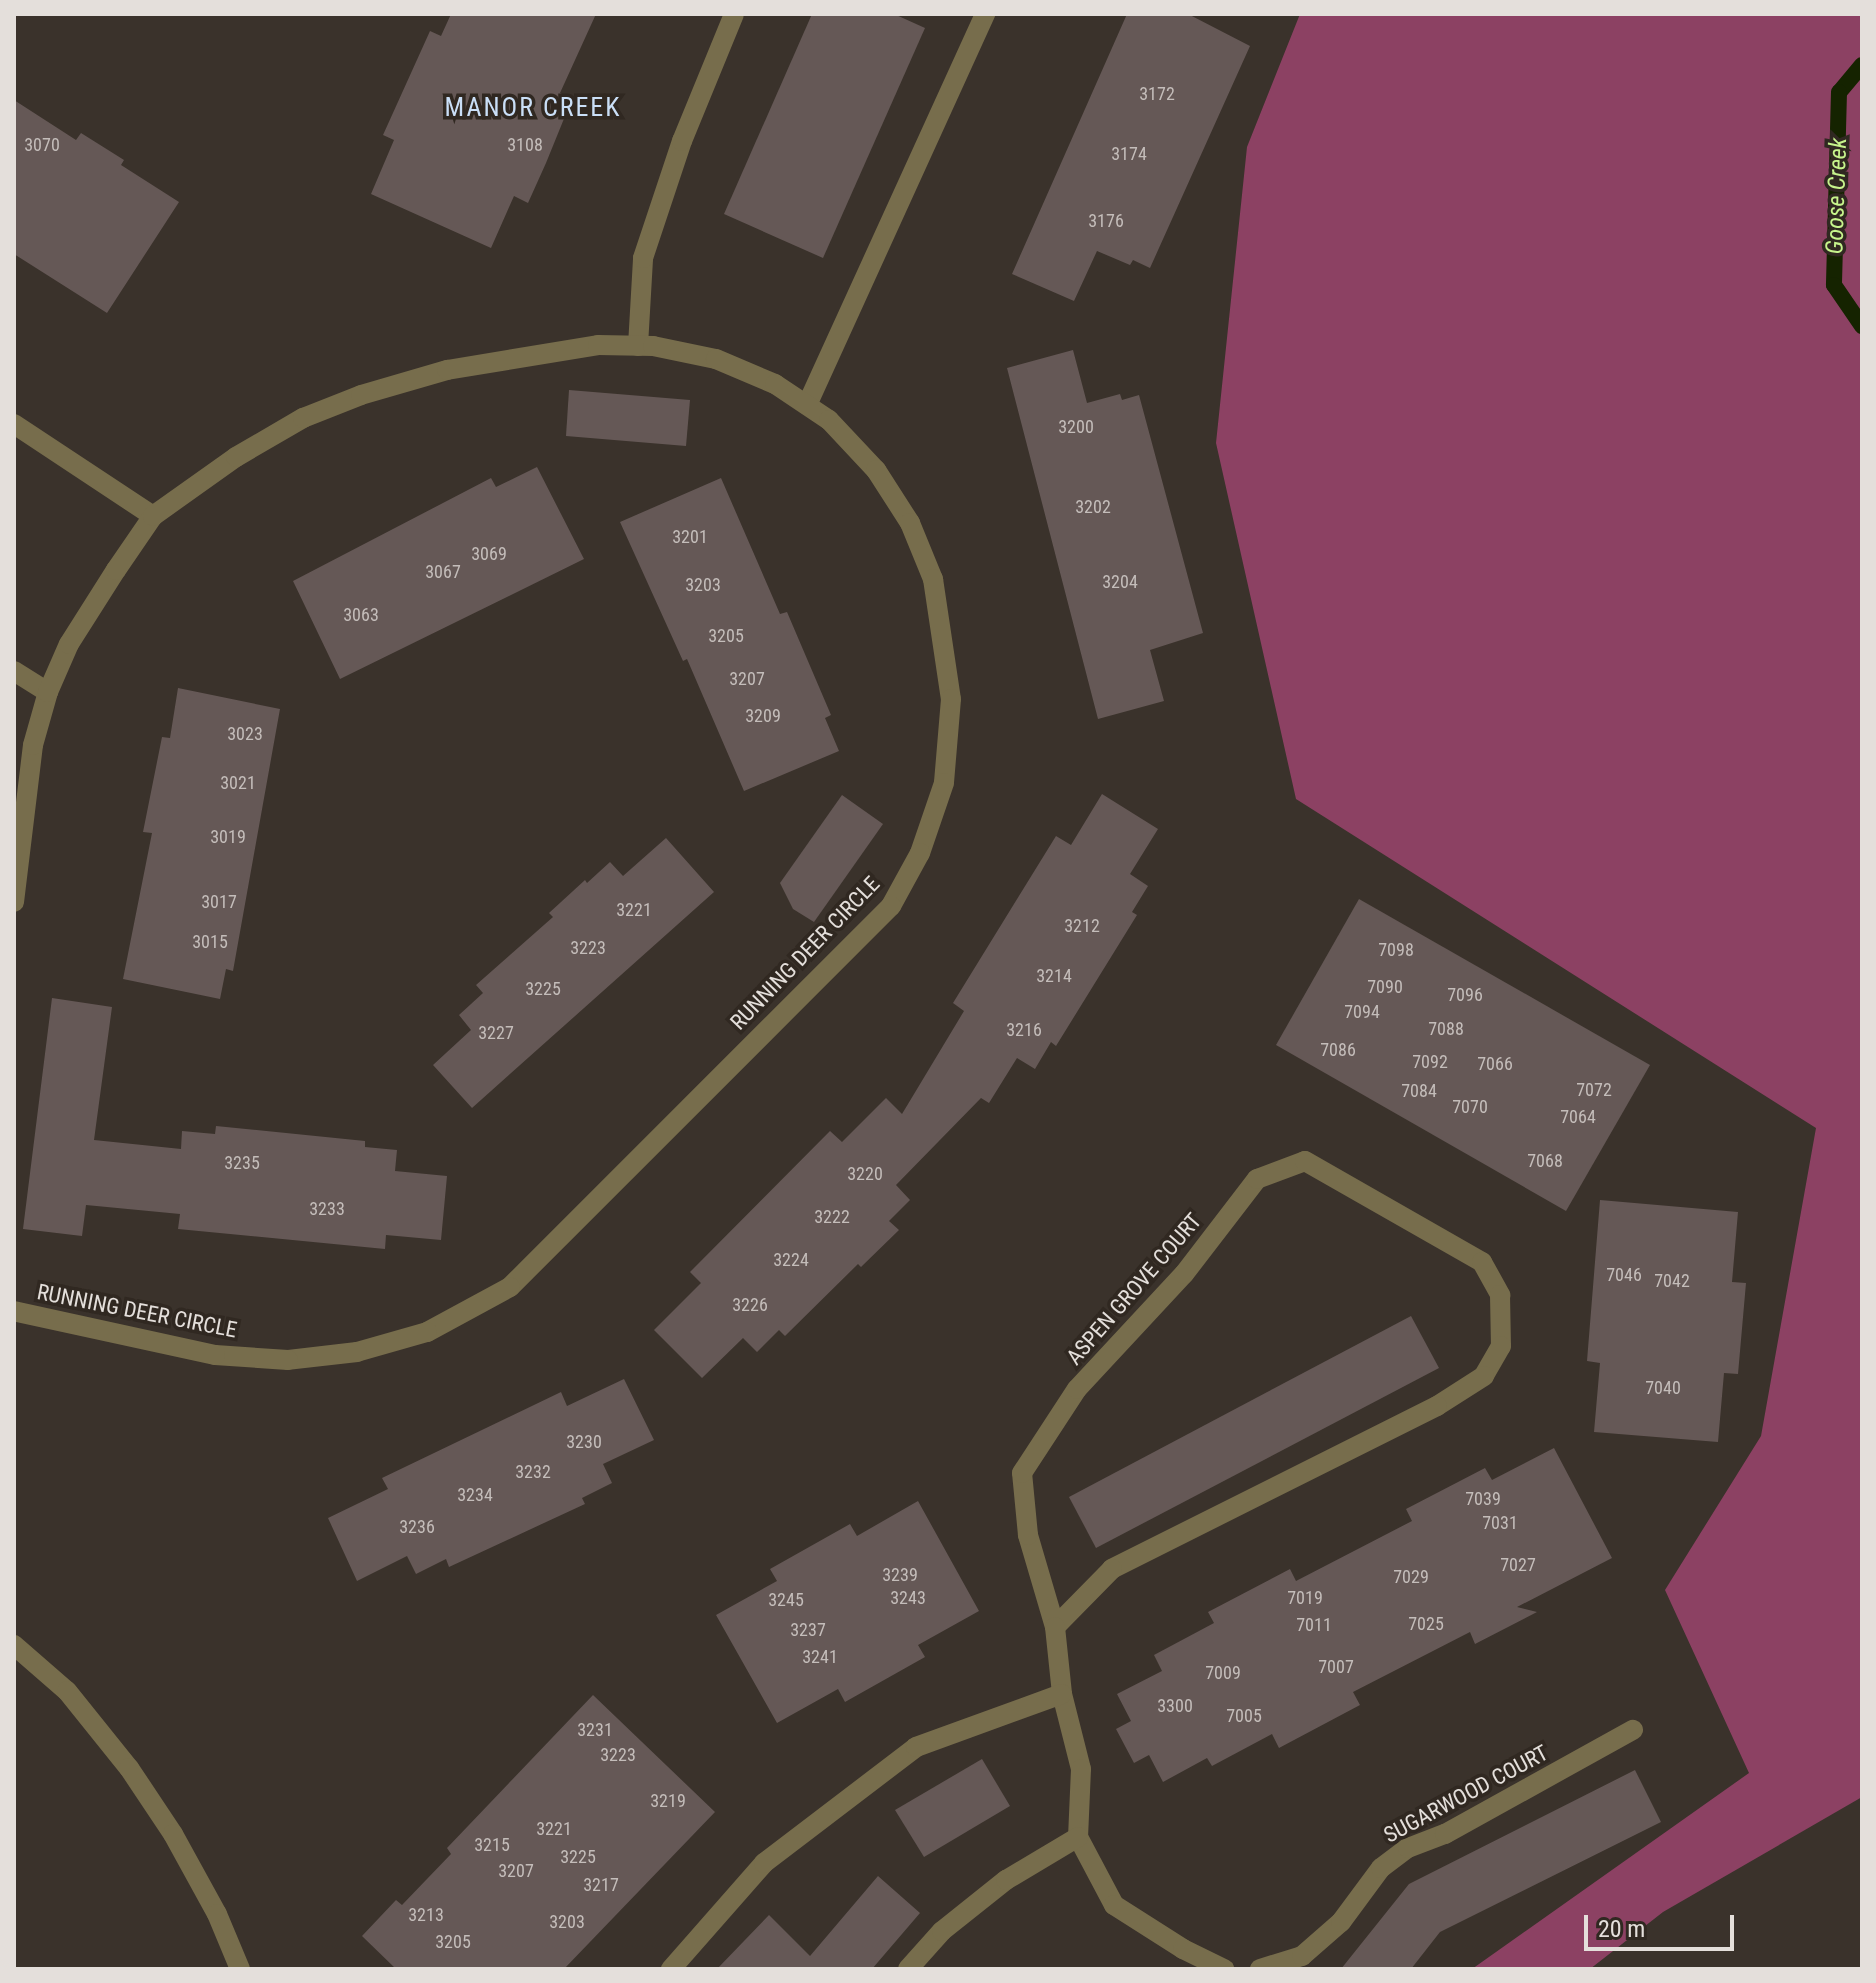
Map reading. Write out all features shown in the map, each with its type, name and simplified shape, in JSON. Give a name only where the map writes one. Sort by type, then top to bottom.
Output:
[{"type":"street","points":[[638,346],[643,258],[682,141],[734,14]]},
{"type":"street","points":[[807,405],[985,14]]},
{"type":"street","name":"RUNNING DEER CIRCLE","points":[[14,902],[33,745],[48,692],[69,644],[153,516],[263,441],[303,418],[361,395],[447,370],[598,345],[638,346],[716,359],[775,384],[829,420],[885,483],[910,523],[933,579],[951,699],[944,783],[920,853],[891,906],[510,1287],[427,1332],[357,1352],[288,1360],[215,1355],[14,1311]]},
{"type":"street","points":[[14,424],[153,516]]},
{"type":"street","points":[[14,671],[48,692]]},
{"type":"street","name":"ASPEN GROVE COURT","points":[[1055,1627],[1112,1569],[1437,1406],[1484,1376],[1501,1346],[1500,1295],[1482,1262],[1305,1161],[1257,1179],[1184,1274],[1077,1389],[1022,1473],[1028,1535],[1055,1627],[1062,1694],[1081,1769],[1078,1837]]},
{"type":"street","points":[[14,1645],[67,1691],[129,1768],[173,1834],[217,1914],[240,1969]]},
{"type":"street","points":[[671,1969],[764,1863],[916,1747],[1062,1694]]},
{"type":"street","name":"SUGARWOOD COURT","points":[[1260,1969],[1302,1956],[1341,1922],[1381,1868],[1408,1848],[1445,1834],[1633,1730]]},
{"type":"street","points":[[908,1969],[942,1931],[1006,1880],[1078,1837],[1114,1905],[1183,1949],[1224,1969]]},
{"type":"shaded area","points":[[1300,14],[1862,14],[1862,1797],[1663,1912],[1590,1969],[1472,1969],[1749,1773],[1665,1590],[1761,1436],[1816,1128],[1296,799],[1216,443],[1247,147]]},
{"type":"building","points":[[451,14],[596,14],[560,93],[572,99],[546,163],[528,203],[514,196],[491,248],[371,194],[394,140],[383,135],[430,31],[441,36]]},
{"type":"building","points":[[812,14],[894,14],[925,28],[823,258],[724,214]]},
{"type":"building","points":[[1127,14],[1188,14],[1250,46],[1150,268],[1133,260],[1130,265],[1097,251],[1074,301],[1012,274]]},
{"type":"building","points":[[14,100],[76,140],[81,133],[124,160],[121,165],[179,202],[107,313],[14,254]]},
{"type":"building","points":[[1073,350],[1087,403],[1120,394],[1122,400],[1139,395],[1203,633],[1150,650],[1164,701],[1098,719],[1007,368]]},
{"type":"building","points":[[569,390],[690,400],[686,446],[566,436]]},
{"type":"building","points":[[537,467],[584,559],[340,679],[293,581],[491,478],[496,487]]},
{"type":"building","points":[[721,478],[780,614],[787,612],[831,715],[825,718],[839,751],[744,791],[687,659],[683,661],[620,522]]},
{"type":"building","points":[[178,688],[280,709],[233,971],[226,969],[220,999],[123,979],[152,833],[143,832],[162,737],[170,738]]},
{"type":"building","points":[[1102,794],[1158,829],[1130,874],[1148,886],[1132,912],[1137,915],[1056,1046],[1051,1042],[1035,1069],[1017,1058],[989,1103],[981,1098],[896,1185],[910,1200],[889,1221],[899,1230],[861,1267],[858,1264],[785,1336],[779,1330],[757,1352],[743,1338],[702,1378],[654,1330],[701,1283],[690,1272],[830,1131],[842,1142],[886,1098],[902,1114],[964,1011],[953,1003],[1056,836],[1071,845]]},
{"type":"building","points":[[842,795],[883,824],[814,922],[793,909],[780,883]]},
{"type":"building","points":[[666,838],[714,892],[472,1108],[433,1065],[471,1030],[459,1015],[483,993],[476,985],[553,917],[549,913],[585,880],[587,883],[610,862],[623,876]]},
{"type":"building","points":[[1359,899],[1650,1065],[1566,1211],[1276,1045]]},
{"type":"building","points":[[52,998],[112,1007],[94,1140],[181,1149],[182,1131],[215,1134],[216,1126],[365,1141],[365,1147],[397,1150],[395,1171],[447,1176],[441,1240],[386,1235],[385,1249],[178,1229],[180,1214],[86,1205],[82,1236],[23,1229]]},
{"type":"building","points":[[1600,1200],[1738,1212],[1732,1282],[1746,1283],[1738,1374],[1724,1373],[1718,1442],[1594,1432],[1600,1363],[1587,1361]]},
{"type":"building","points":[[1411,1316],[1439,1368],[1096,1548],[1069,1497]]},
{"type":"building","points":[[624,1379],[654,1440],[603,1464],[612,1483],[582,1498],[585,1504],[449,1567],[446,1559],[416,1574],[407,1556],[357,1581],[328,1518],[388,1489],[382,1478],[561,1392],[567,1406]]},
{"type":"building","points":[[1554,1448],[1612,1558],[1517,1607],[1537,1612],[1475,1644],[1470,1632],[1353,1692],[1360,1705],[1279,1748],[1272,1734],[1212,1766],[1207,1758],[1163,1782],[1149,1755],[1134,1763],[1116,1729],[1131,1721],[1117,1694],[1162,1671],[1154,1655],[1214,1623],[1208,1612],[1290,1569],[1296,1581],[1412,1521],[1406,1509],[1485,1468],[1492,1480]]},
{"type":"building","points":[[918,1501],[979,1611],[918,1645],[925,1657],[845,1702],[838,1689],[777,1723],[716,1615],[777,1581],[770,1569],[850,1524],[857,1536]]},
{"type":"building","points":[[593,1695],[715,1812],[564,1969],[396,1969],[362,1936],[396,1900],[402,1905],[451,1854],[447,1848]]},
{"type":"building","points":[[982,1759],[1010,1806],[924,1857],[895,1810]]},
{"type":"building","points":[[1635,1770],[1661,1822],[1440,1932],[1411,1969],[1341,1969],[1409,1884]]},
{"type":"building","points":[[878,1876],[920,1913],[872,1969],[717,1969],[769,1915],[810,1956]]},
{"type":"waterway","name":"Goose Creek","points":[[1862,65],[1839,92],[1834,285],[1862,326]]},
{"type":"district","name":"MANOR CREEK","points":[[533,108]]}]
